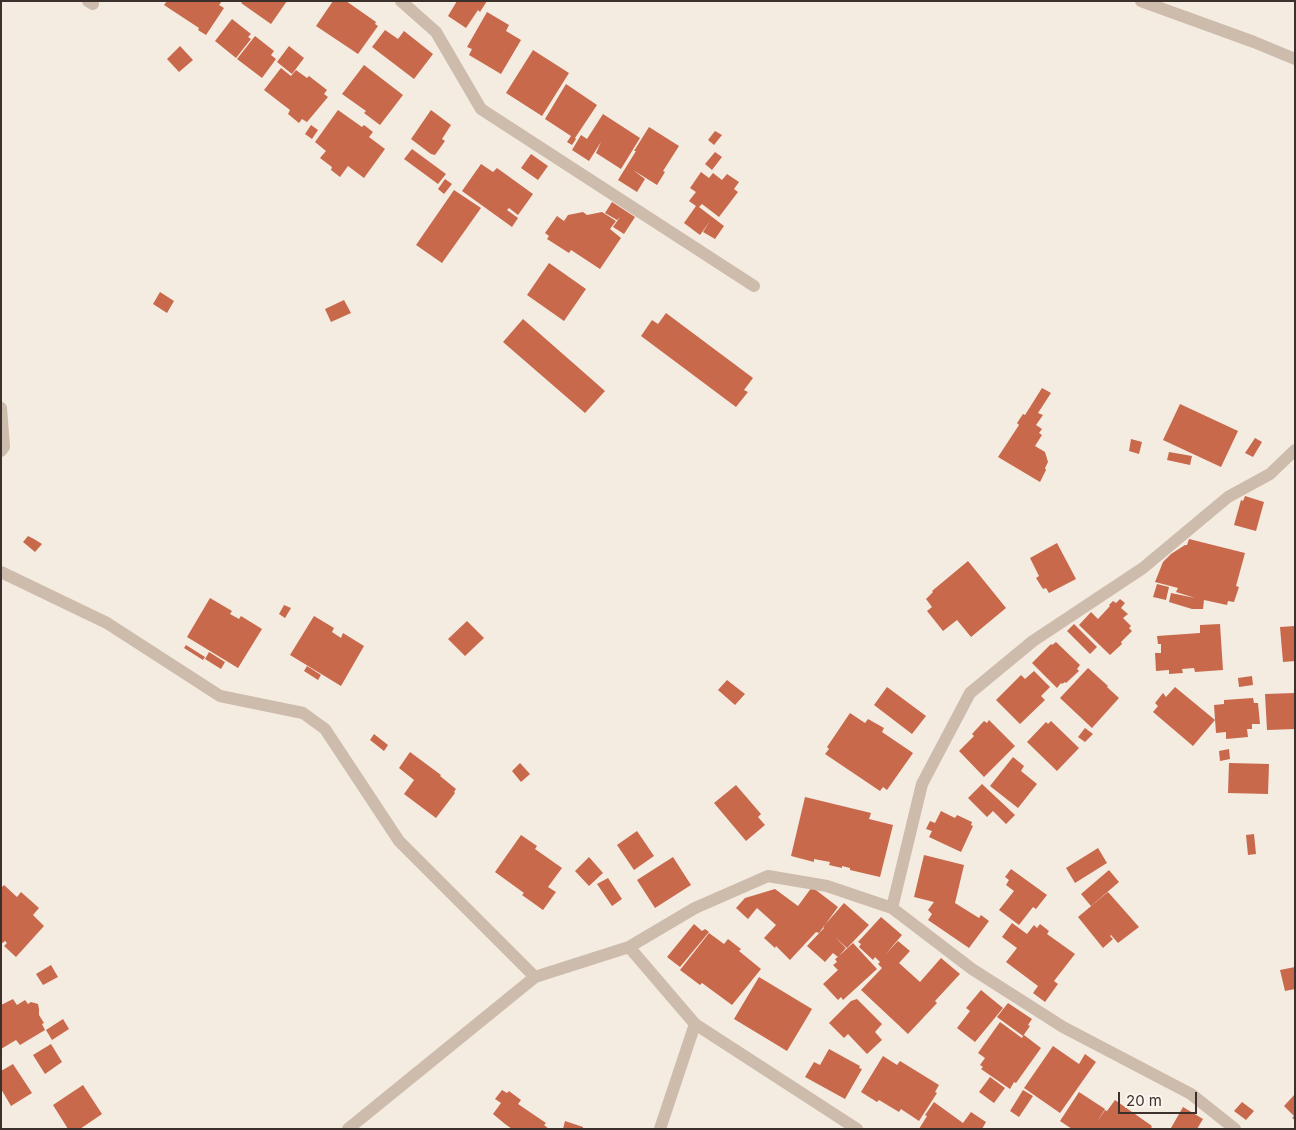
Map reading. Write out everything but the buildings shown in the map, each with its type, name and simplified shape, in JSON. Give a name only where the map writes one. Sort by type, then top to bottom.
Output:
[{"type":"street","points":[[401,1],[436,32],[481,109],[754,286]]},
{"type":"street","points":[[1141,1],[1295,59]]},
{"type":"street","points":[[1,408],[4,446],[1,451]]},
{"type":"street","points":[[892,908],[922,784],[970,693],[1033,640],[1143,568],[1228,497],[1270,474],[1295,450]]},
{"type":"street","points":[[1,572],[107,623],[220,696],[303,713],[325,729],[399,841],[534,977]]},
{"type":"street","points":[[348,1129],[534,977],[630,947],[695,908],[768,876],[827,886],[892,908],[981,974],[1063,1027],[1191,1094],[1234,1129]]},
{"type":"street","points":[[630,947],[695,1024],[857,1129]]},
{"type":"street","points":[[660,1129],[695,1024]]}]
